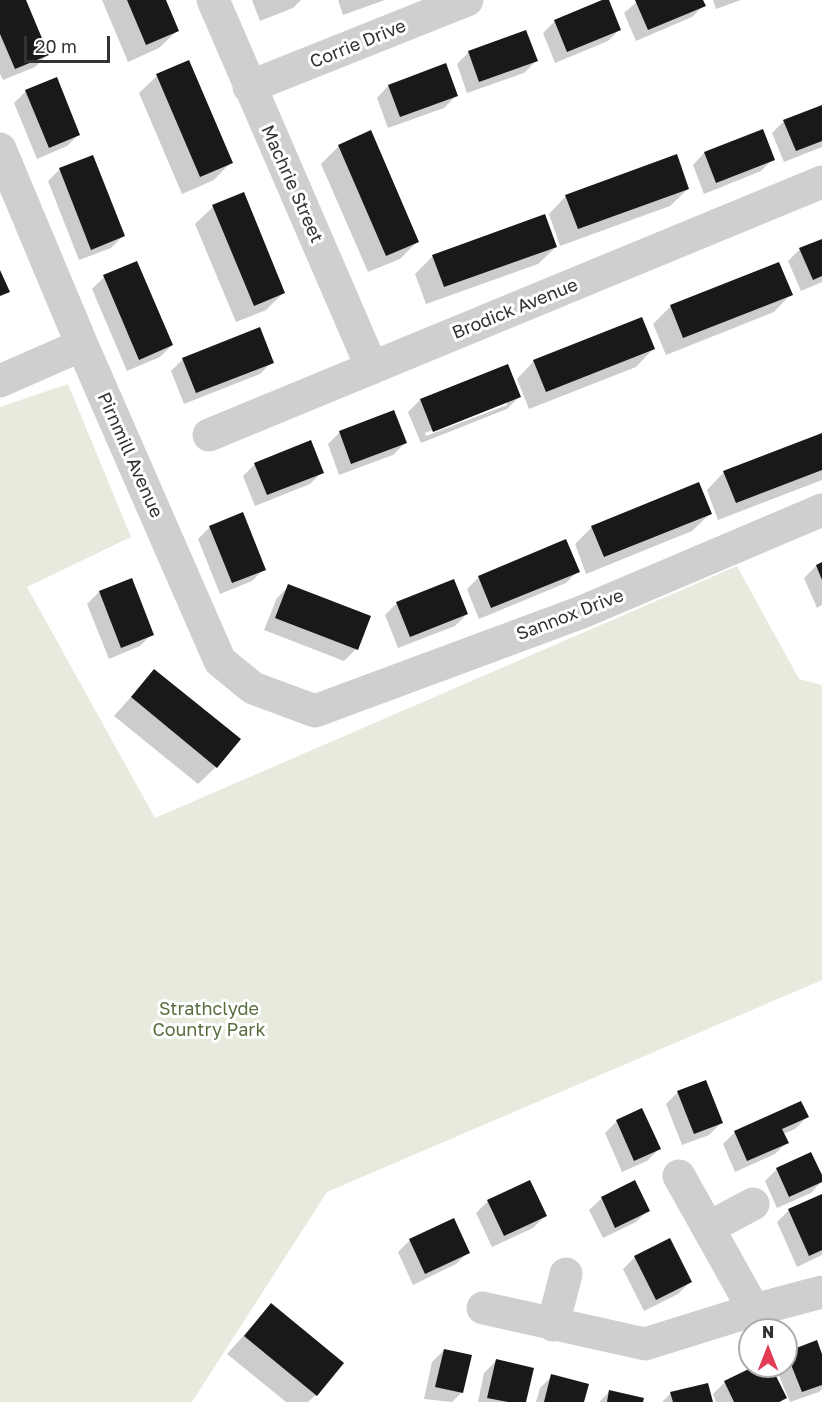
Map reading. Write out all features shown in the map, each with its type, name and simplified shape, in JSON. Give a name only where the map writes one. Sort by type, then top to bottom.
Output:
[{"type":"street","name":"Machrie Street","points":[[213,0],[372,368]]},
{"type":"street","name":"Corrie Drive","points":[[249,87],[467,0]]},
{"type":"street","name":"Pirnmill Avenue","points":[[0,149],[82,345],[220,661],[253,688],[315,711]]},
{"type":"street","name":"Brodick Avenue","points":[[209,435],[822,182]]},
{"type":"street","points":[[0,381],[82,345]]},
{"type":"street","name":"Sannox Drive","points":[[315,711],[582,612],[822,510]]},
{"type":"street","points":[[679,1176],[754,1310]]},
{"type":"street","points":[[708,1228],[753,1204]]},
{"type":"street","points":[[553,1324],[566,1274]]},
{"type":"street","points":[[483,1308],[645,1344],[754,1310],[822,1292]]},
{"type":"green space","name":"Strathclyde Country Park","points":[[68,384],[131,537],[27,587],[155,818],[737,566],[799,679],[822,685],[822,980],[327,1192],[192,1402],[0,1402],[0,407]]},
{"type":"building","points":[[0,0],[26,0],[49,55],[15,69],[0,34]]},
{"type":"building","points":[[127,0],[166,0],[179,31],[146,45]]},
{"type":"building","points":[[602,0],[609,0],[621,30],[567,52],[554,20]]},
{"type":"building","points":[[635,0],[703,0],[706,6],[648,30]]},
{"type":"building","points":[[526,30],[538,61],[479,82],[468,51]]},
{"type":"building","points":[[189,60],[233,163],[200,177],[156,74]]},
{"type":"building","points":[[446,63],[458,96],[400,117],[388,85]]},
{"type":"building","points":[[57,77],[80,135],[49,148],[25,90]]},
{"type":"building","points":[[822,105],[822,141],[796,151],[783,120]]},
{"type":"building","points":[[763,129],[775,160],[716,183],[704,152]]},
{"type":"building","points":[[371,130],[419,242],[386,256],[338,145]]},
{"type":"building","points":[[677,154],[689,189],[578,229],[565,195]]},
{"type":"building","points":[[93,155],[125,236],[91,250],[59,168]]},
{"type":"building","points":[[244,192],[285,293],[254,306],[212,205]]},
{"type":"building","points":[[545,214],[557,247],[444,287],[432,255]]},
{"type":"building","points":[[822,239],[822,276],[813,280],[799,248]]},
{"type":"building","points":[[137,261],[173,345],[139,360],[103,275]]},
{"type":"building","points":[[779,262],[793,295],[683,338],[670,305]]},
{"type":"building","points":[[0,270],[10,292],[0,296]]},
{"type":"building","points":[[642,317],[655,349],[546,392],[533,360]]},
{"type":"building","points":[[260,327],[274,363],[196,393],[182,358]]},
{"type":"building","points":[[508,364],[521,397],[433,432],[420,399]]},
{"type":"building","points":[[394,410],[407,443],[351,464],[339,431]]},
{"type":"building","points":[[822,433],[822,470],[736,503],[723,471]]},
{"type":"building","points":[[311,440],[324,473],[267,495],[254,463]]},
{"type":"building","points":[[699,482],[712,514],[604,557],[591,526]]},
{"type":"building","points":[[243,512],[266,570],[232,583],[209,526]]},
{"type":"building","points":[[566,539],[580,572],[491,608],[478,576]]},
{"type":"building","points":[[822,562],[822,580],[816,565]]},
{"type":"building","points":[[132,578],[154,635],[121,648],[99,591]]},
{"type":"building","points":[[454,579],[468,614],[410,637],[396,602]]},
{"type":"building","points":[[288,584],[371,616],[358,650],[275,618]]},
{"type":"building","points":[[154,669],[241,739],[217,768],[131,697]]},
{"type":"building","points":[[706,1080],[723,1123],[694,1134],[677,1091]]},
{"type":"building","points":[[801,1101],[809,1117],[782,1129],[789,1143],[747,1161],[734,1131]]},
{"type":"building","points":[[642,1108],[661,1149],[634,1161],[616,1120]]},
{"type":"building","points":[[811,1152],[822,1175],[822,1182],[789,1197],[776,1168]]},
{"type":"building","points":[[530,1180],[547,1216],[504,1236],[487,1200]]},
{"type":"building","points":[[635,1180],[650,1211],[615,1228],[601,1197]]},
{"type":"building","points":[[822,1194],[822,1250],[809,1256],[788,1209]]},
{"type":"building","points":[[454,1218],[470,1253],[425,1274],[409,1239]]},
{"type":"building","points":[[670,1238],[692,1282],[656,1300],[634,1256]]},
{"type":"building","points":[[271,1303],[344,1363],[317,1396],[244,1336]]},
{"type":"building","points":[[817,1340],[822,1354],[822,1385],[802,1392],[796,1378],[798,1347]]},
{"type":"building","points":[[444,1349],[472,1355],[463,1393],[435,1387]]},
{"type":"building","points":[[496,1359],[534,1368],[526,1402],[508,1402],[487,1398]]},
{"type":"building","points":[[551,1374],[589,1384],[584,1402],[544,1402]]},
{"type":"building","points":[[738,1374],[738,1378],[777,1378],[787,1398],[779,1402],[734,1402],[724,1381]]},
{"type":"building","points":[[708,1383],[713,1402],[673,1402],[670,1392]]},
{"type":"building","points":[[609,1390],[644,1398],[643,1402],[607,1402]]}]
